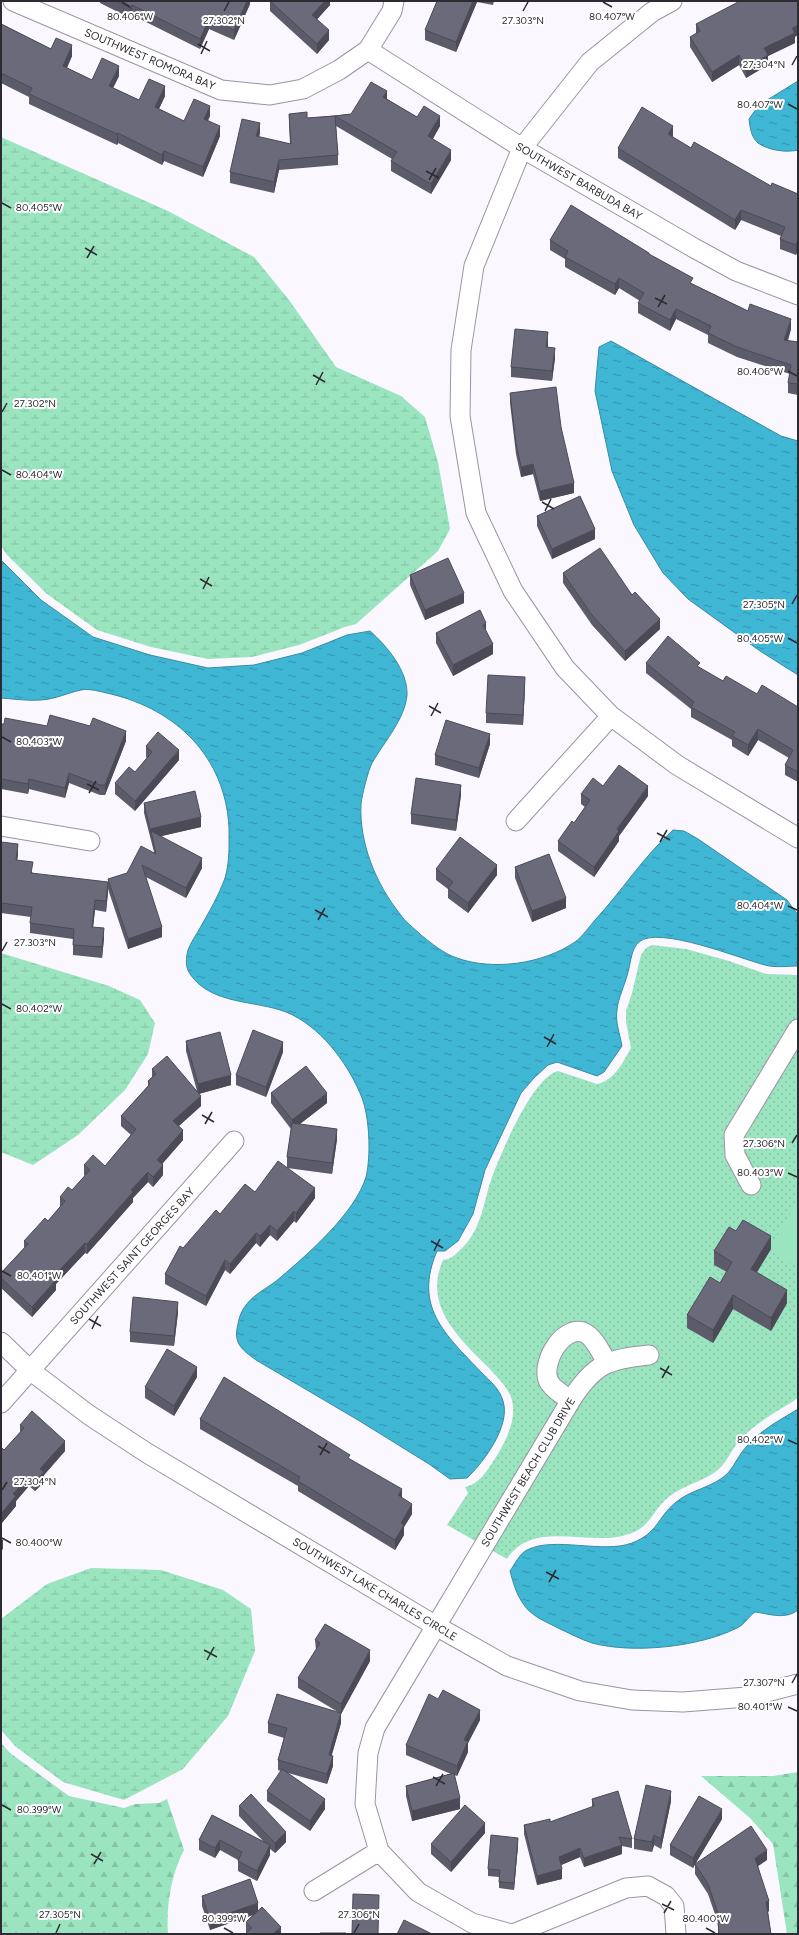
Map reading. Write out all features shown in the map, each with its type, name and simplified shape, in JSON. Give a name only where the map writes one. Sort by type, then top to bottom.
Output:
[{"type":"street","name":"SOUTHWEST ROMORA BAY","points":[[13,1],[221,90],[270,95],[303,89],[339,70],[368,50],[392,11],[394,1]]},
{"type":"street","points":[[672,1],[652,12],[590,62],[522,148],[474,266],[461,350],[460,416],[476,513],[513,591],[565,668],[611,716],[677,765],[798,838]]},
{"type":"street","name":"SOUTHWEST BARBUDA BAY","points":[[368,50],[522,148],[736,271],[798,295]]},
{"type":"street","points":[[516,821],[611,716]]},
{"type":"street","points":[[1,826],[90,840]]},
{"type":"street","points":[[751,1185],[735,1155],[734,1136],[798,1029]]},
{"type":"street","name":"SOUTHWEST SAINT GEORGES BAY","points":[[1,1403],[234,1141]]},
{"type":"street","points":[[570,1400],[555,1389],[550,1383],[546,1369],[548,1360],[553,1350],[564,1337],[574,1332],[582,1332],[588,1335],[607,1363]]},
{"type":"street","name":"SOUTHWEST LAKE CHARLES CIRCLE","points":[[1,1342],[31,1371],[89,1415],[147,1453],[436,1626],[507,1666],[580,1691],[632,1700],[682,1702],[747,1697],[798,1684]]},
{"type":"street","name":"SOUTHWEST BEACH CLUB DRIVE","points":[[379,1852],[365,1804],[368,1753],[375,1728],[570,1400],[585,1381],[604,1364],[623,1358],[649,1355]]},
{"type":"street","points":[[314,1891],[379,1852],[418,1892],[472,1923],[512,1934],[626,1888],[648,1886],[666,1896],[674,1906],[676,1934]]},
{"type":"green space","points":[[1,137],[168,211],[254,257],[289,300],[336,367],[401,396],[425,417],[438,462],[450,529],[438,551],[356,624],[299,645],[252,657],[208,659],[151,647],[97,630],[47,594],[7,555],[1,546]]},
{"type":"green space","points":[[652,945],[686,949],[729,961],[766,974],[798,975],[798,1398],[767,1418],[745,1435],[720,1468],[670,1496],[659,1506],[648,1522],[637,1531],[614,1537],[598,1538],[564,1536],[532,1540],[518,1547],[507,1559],[447,1525],[468,1493],[465,1487],[475,1483],[483,1475],[500,1451],[510,1430],[513,1407],[510,1395],[499,1379],[466,1345],[447,1320],[437,1292],[438,1277],[443,1260],[456,1254],[467,1243],[473,1234],[478,1224],[490,1182],[504,1147],[520,1115],[539,1086],[548,1076],[558,1071],[597,1084],[608,1079],[621,1065],[631,1048],[626,1022],[626,1011],[641,955],[646,948]]},
{"type":"green space","points":[[1,953],[109,986],[140,1000],[155,1023],[148,1054],[125,1090],[78,1135],[33,1165],[1,1152]]},
{"type":"green space","points":[[798,1200],[798,1267],[769,1250]]},
{"type":"green space","points":[[91,1568],[161,1570],[223,1590],[251,1609],[255,1651],[228,1716],[183,1769],[124,1800],[63,1782],[15,1746],[1,1730],[1,1619],[47,1584]]},
{"type":"green space","points":[[1,1743],[10,1753],[69,1796],[124,1808],[135,1804],[159,1803],[167,1799],[184,1850],[179,1860],[170,1891],[168,1934],[1,1934]]},
{"type":"green space","points":[[798,1772],[798,1934],[787,1934],[773,1844],[750,1818],[701,1776],[773,1776]]},
{"type":"water","points":[[798,81],[798,150],[777,150],[758,143],[752,135],[749,119],[759,105]]},
{"type":"water","points":[[611,341],[781,436],[798,441],[798,675],[760,651],[688,599],[663,573],[634,525],[612,471],[595,391],[599,347]]},
{"type":"water","points":[[1,560],[41,600],[93,637],[150,655],[208,668],[254,665],[302,653],[347,635],[370,631],[383,644],[400,668],[404,677],[407,695],[398,722],[372,763],[365,783],[361,804],[361,819],[366,848],[384,890],[402,917],[421,935],[452,956],[471,962],[502,964],[533,960],[562,950],[583,935],[652,851],[673,830],[684,831],[698,839],[787,900],[798,915],[798,966],[769,966],[681,940],[649,938],[639,942],[633,952],[618,1005],[617,1019],[622,1046],[604,1072],[597,1076],[557,1062],[548,1065],[521,1093],[485,1170],[473,1214],[458,1241],[445,1251],[437,1251],[431,1271],[429,1288],[431,1304],[436,1318],[456,1345],[497,1389],[503,1401],[504,1411],[500,1432],[481,1463],[467,1478],[450,1479],[429,1464],[358,1420],[256,1360],[242,1349],[238,1341],[237,1331],[243,1309],[254,1297],[277,1281],[330,1232],[342,1218],[360,1191],[366,1177],[369,1154],[368,1126],[364,1105],[354,1081],[339,1057],[321,1035],[310,1026],[286,1012],[221,996],[199,984],[188,971],[186,962],[188,950],[223,884],[228,865],[229,846],[229,827],[225,802],[218,779],[207,758],[193,740],[176,725],[157,712],[135,701],[100,691],[76,691],[41,700],[1,698]]},
{"type":"water","points":[[798,1409],[798,1610],[783,1616],[755,1612],[739,1627],[722,1635],[704,1640],[666,1647],[627,1648],[608,1646],[583,1640],[538,1618],[525,1607],[516,1591],[510,1571],[524,1552],[538,1546],[551,1545],[620,1546],[641,1539],[652,1530],[664,1514],[681,1498],[722,1478],[733,1467],[744,1449],[752,1440]]},
{"type":"building","points":[[117,1],[247,1],[234,30],[209,19],[200,39],[132,5],[130,8]]},
{"type":"building","points":[[270,1],[325,1],[312,15],[329,30],[317,44]]},
{"type":"building","points":[[437,1],[473,1],[456,42],[425,30]]},
{"type":"building","points":[[740,1],[798,1],[798,25],[792,28],[795,33],[764,48],[768,55],[746,68],[739,55],[712,72],[690,37],[700,31],[696,24]]},
{"type":"building","points":[[1,24],[51,49],[56,38],[72,45],[63,66],[92,80],[102,58],[119,66],[109,86],[139,100],[149,79],[165,86],[155,107],[184,121],[194,99],[210,106],[204,119],[220,126],[203,167],[164,151],[162,155],[118,133],[117,134],[29,94],[32,88],[1,73]]},
{"type":"building","points":[[371,82],[387,91],[383,97],[417,117],[424,106],[440,116],[428,136],[451,150],[431,184],[391,161],[397,152],[335,116],[351,114]]},
{"type":"building","points":[[642,107],[673,126],[668,134],[691,148],[694,142],[771,186],[772,183],[798,194],[798,240],[796,245],[780,239],[785,227],[741,210],[735,220],[618,148]]},
{"type":"building","points":[[307,112],[307,118],[335,116],[338,155],[279,160],[274,182],[230,172],[242,119],[260,123],[256,136],[291,144],[289,114]]},
{"type":"building","points":[[571,205],[649,254],[693,278],[690,283],[748,311],[750,304],[791,319],[784,340],[798,342],[798,384],[788,383],[791,365],[737,347],[708,333],[711,326],[676,309],[670,320],[638,303],[644,293],[619,278],[615,284],[565,257],[568,251],[550,240]]},
{"type":"building","points":[[515,329],[548,332],[546,347],[555,348],[552,371],[511,367]]},
{"type":"building","points":[[556,387],[561,427],[574,483],[540,491],[533,464],[521,467],[516,444],[510,393]]},
{"type":"building","points":[[580,496],[595,529],[552,549],[537,516]]},
{"type":"building","points":[[600,548],[632,595],[635,592],[660,619],[625,651],[592,615],[563,573]]},
{"type":"building","points":[[448,558],[464,593],[425,610],[410,575]]},
{"type":"building","points":[[480,610],[486,623],[483,625],[493,644],[453,665],[436,633]]},
{"type":"building","points":[[668,636],[700,663],[697,666],[723,681],[726,676],[757,694],[762,685],[798,707],[798,772],[785,765],[793,750],[758,729],[748,745],[732,736],[735,732],[691,707],[694,702],[646,663]]},
{"type":"building","points":[[488,675],[525,677],[523,715],[486,713]]},
{"type":"building","points":[[50,715],[90,726],[93,718],[126,731],[105,785],[100,785],[69,773],[65,788],[29,779],[28,784],[1,779],[1,724],[4,724],[5,718],[47,726]]},
{"type":"building","points":[[446,720],[490,734],[479,768],[435,755]]},
{"type":"building","points":[[158,732],[179,750],[135,801],[115,783],[129,767],[135,772],[152,752],[146,746]]},
{"type":"building","points":[[619,765],[648,786],[617,829],[619,831],[594,867],[558,841],[572,821],[574,823],[590,800],[581,794],[593,778],[603,786]]},
{"type":"building","points":[[416,778],[461,785],[456,820],[411,814]]},
{"type":"building","points":[[195,791],[201,817],[150,829],[144,803]]},
{"type":"building","points":[[151,831],[202,858],[186,888],[142,865],[162,927],[128,939],[108,879],[127,873],[141,846],[156,854]]},
{"type":"building","points":[[460,837],[497,865],[468,903],[448,888],[453,882],[436,869]]},
{"type":"building","points":[[1,842],[18,844],[16,860],[33,862],[31,873],[108,882],[106,901],[95,900],[92,927],[104,928],[102,947],[73,945],[74,929],[30,923],[32,907],[1,903]]},
{"type":"building","points":[[549,854],[566,898],[532,911],[515,867]]},
{"type":"building","points":[[253,1030],[283,1042],[266,1087],[236,1075]]},
{"type":"building","points":[[220,1032],[231,1075],[198,1084],[186,1041]]},
{"type":"building","points":[[167,1056],[201,1096],[173,1121],[183,1130],[157,1160],[163,1165],[153,1177],[148,1172],[131,1190],[133,1192],[87,1244],[85,1243],[53,1277],[56,1280],[32,1307],[1,1278],[1,1273],[28,1244],[24,1241],[45,1218],[48,1221],[65,1201],[60,1197],[68,1187],[72,1190],[90,1170],[84,1165],[93,1155],[105,1166],[136,1129],[121,1116],[150,1084],[148,1081],[156,1074],[152,1069]]},
{"type":"building","points":[[306,1066],[327,1093],[292,1120],[271,1093]]},
{"type":"building","points":[[292,1123],[337,1129],[332,1163],[287,1157]]},
{"type":"building","points":[[278,1161],[315,1188],[296,1213],[294,1211],[277,1231],[270,1225],[260,1236],[256,1233],[230,1264],[225,1260],[206,1296],[165,1274],[180,1246],[183,1248],[216,1210],[220,1214],[245,1184],[255,1192]]},
{"type":"building","points":[[743,1220],[771,1236],[751,1269],[787,1290],[771,1318],[733,1295],[713,1330],[687,1315],[710,1277],[720,1283],[732,1262],[714,1251],[729,1227],[736,1231]]},
{"type":"building","points":[[133,1297],[178,1302],[174,1336],[130,1332]]},
{"type":"building","points":[[167,1349],[197,1367],[174,1406],[145,1387]]},
{"type":"building","points":[[224,1377],[350,1455],[348,1458],[402,1489],[398,1495],[412,1504],[401,1523],[404,1525],[395,1540],[298,1481],[300,1477],[200,1419]]},
{"type":"building","points":[[32,1411],[65,1441],[40,1469],[44,1472],[35,1481],[29,1476],[13,1494],[16,1496],[1,1514],[1,1447],[4,1450],[24,1428],[20,1425]]},
{"type":"building","points":[[325,1624],[370,1650],[341,1704],[298,1678],[320,1643],[315,1640]]},
{"type":"building","points":[[443,1690],[480,1710],[464,1740],[468,1741],[457,1766],[406,1745],[429,1694],[438,1699]]},
{"type":"building","points":[[277,1694],[341,1713],[329,1755],[333,1756],[327,1774],[278,1760],[287,1728],[268,1723]]},
{"type":"building","points":[[282,1769],[325,1799],[310,1821],[267,1791]]},
{"type":"building","points":[[454,1773],[460,1798],[412,1811],[406,1786]]},
{"type":"building","points":[[646,1785],[671,1791],[661,1839],[654,1835],[652,1842],[634,1839]]},
{"type":"building","points":[[618,1791],[632,1839],[619,1837],[622,1845],[584,1858],[580,1848],[559,1857],[562,1869],[537,1876],[524,1825],[550,1819],[550,1822],[594,1806],[592,1799]]},
{"type":"building","points":[[251,1794],[286,1832],[275,1843],[239,1806]]},
{"type":"building","points":[[699,1796],[722,1809],[693,1858],[670,1845]]},
{"type":"building","points":[[465,1805],[485,1823],[451,1862],[431,1844]]},
{"type":"building","points":[[212,1815],[270,1845],[257,1871],[238,1861],[242,1852],[220,1840],[215,1848],[199,1840]]},
{"type":"building","points":[[751,1826],[767,1850],[755,1858],[769,1901],[766,1902],[771,1934],[719,1934],[718,1923],[721,1922],[708,1884],[695,1864]]},
{"type":"building","points":[[491,1835],[518,1838],[514,1883],[499,1882],[500,1870],[488,1869]]},
{"type":"building","points":[[250,1879],[258,1903],[210,1920],[202,1896]]},
{"type":"building","points":[[353,1894],[379,1895],[378,1934],[352,1934]]},
{"type":"building","points":[[262,1907],[281,1927],[273,1934],[245,1934],[252,1928],[246,1922]]},
{"type":"building","points":[[404,1920],[432,1934],[397,1934]]},
{"type":"building","points":[[346,1933],[346,1934],[320,1934]]}]
